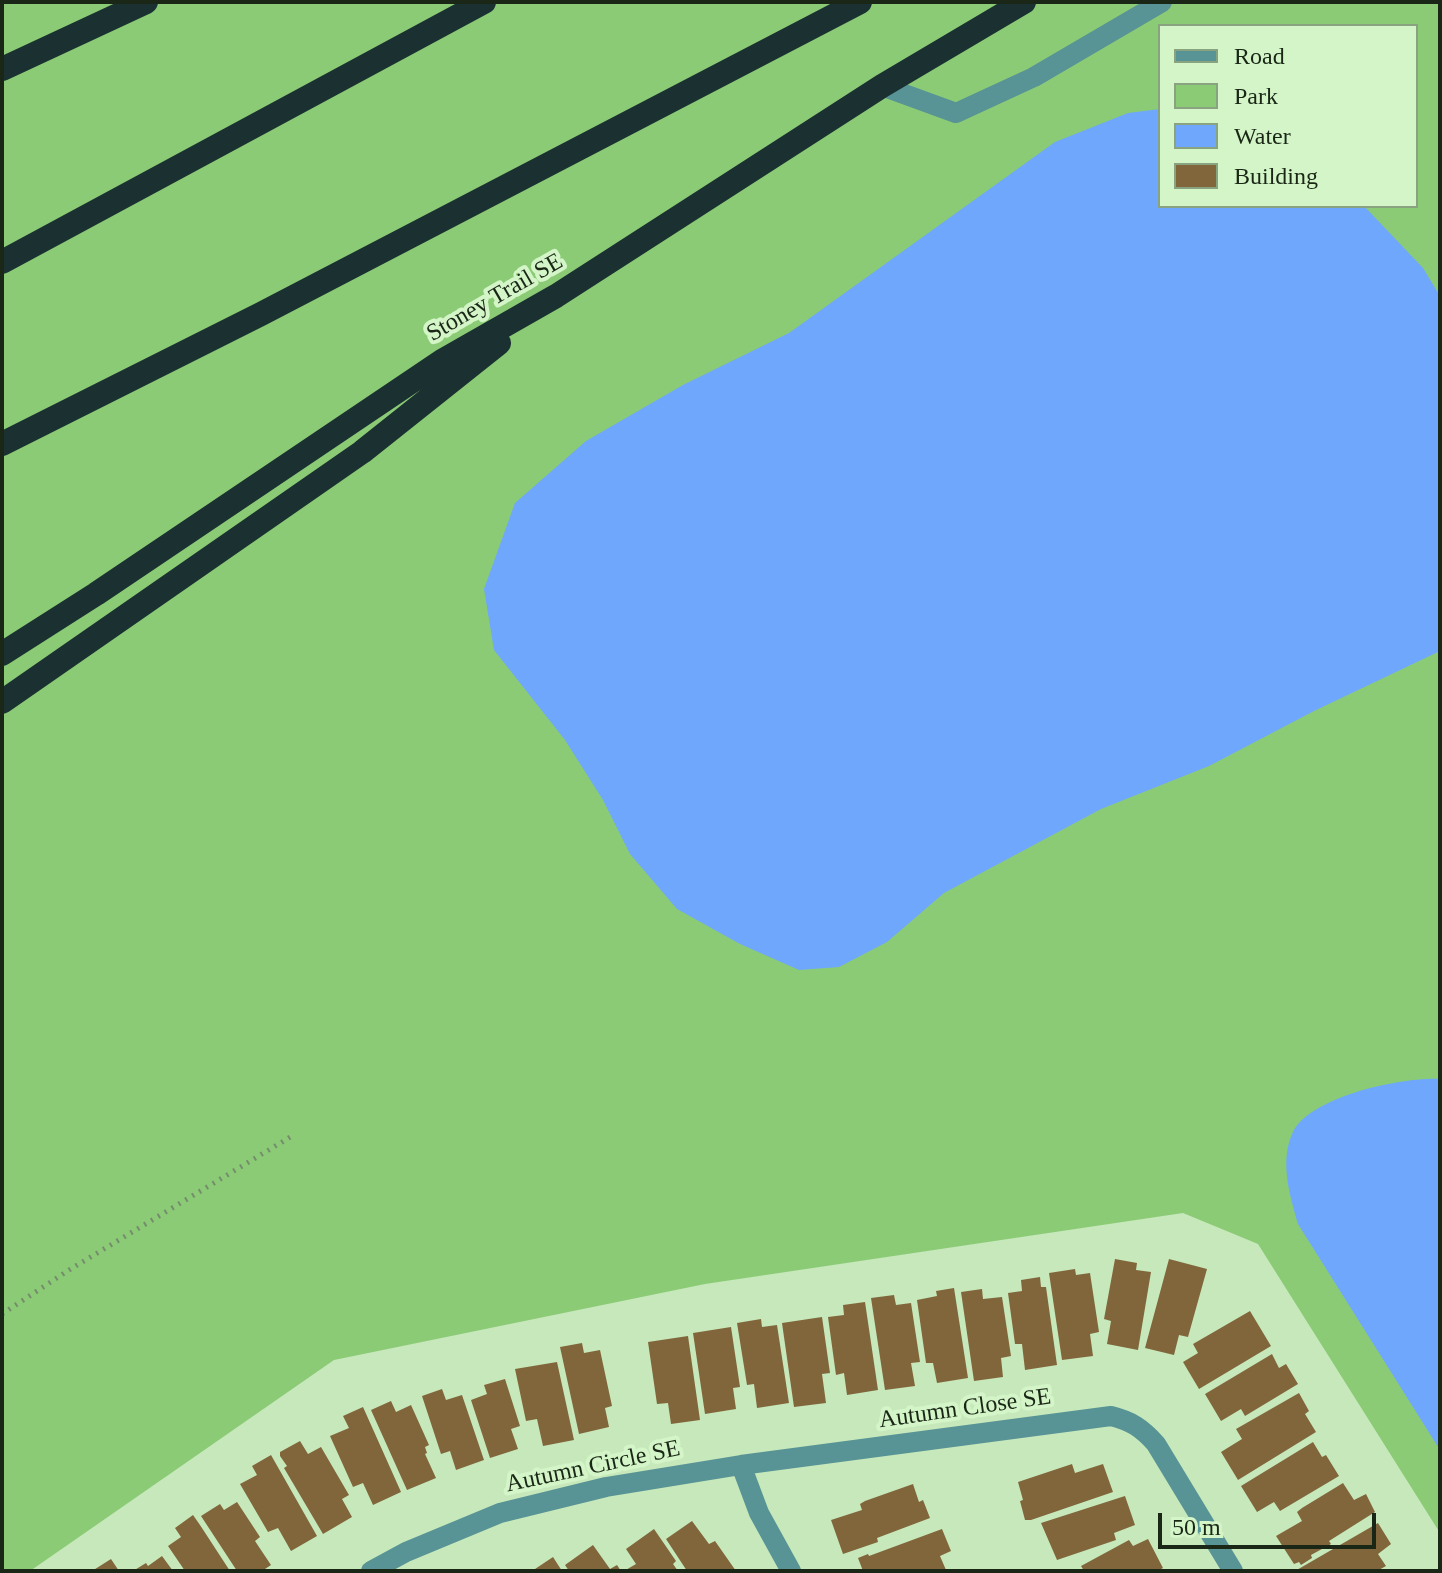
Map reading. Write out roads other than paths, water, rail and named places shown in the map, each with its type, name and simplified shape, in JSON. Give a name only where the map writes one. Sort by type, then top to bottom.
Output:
[{"type":"highway","points":[[2,69],[146,2]]},
{"type":"highway","points":[[2,262],[484,2]]},
{"type":"highway","points":[[2,444],[261,314],[860,2]]},
{"type":"highway","name":"Stoney Trail SE","points":[[2,654],[442,361],[556,296],[882,86],[1024,2]]},
{"type":"highway","points":[[2,702],[362,452],[556,296]]},
{"type":"street","points":[[882,86],[956,113],[1034,77],[1162,2]]},
{"type":"street","name":"Autumn Close SE","points":[[741,1465],[1111,1416],[1130,1421],[1156,1444],[1233,1571]]},
{"type":"street","points":[[741,1465],[759,1513],[791,1571]]},
{"type":"street","name":"Autumn Circle SE","points":[[371,1571],[456,1530],[548,1499],[741,1465]]},
{"type":"water","points":[[1158,109],[1158,208],[1366,208],[1423,268],[1440,296],[1440,651],[1314,711],[1209,766],[1101,809],[944,893],[887,942],[839,967],[799,970],[740,944],[677,909],[630,854],[603,800],[565,740],[494,650],[484,589],[515,503],[586,441],[683,385],[789,333],[1055,142],[1128,113]]},
{"type":"water","points":[[1440,1079],[1440,1450],[1298,1224],[1286,1166],[1293,1132],[1303,1119],[1318,1108],[1382,1085]]}]
